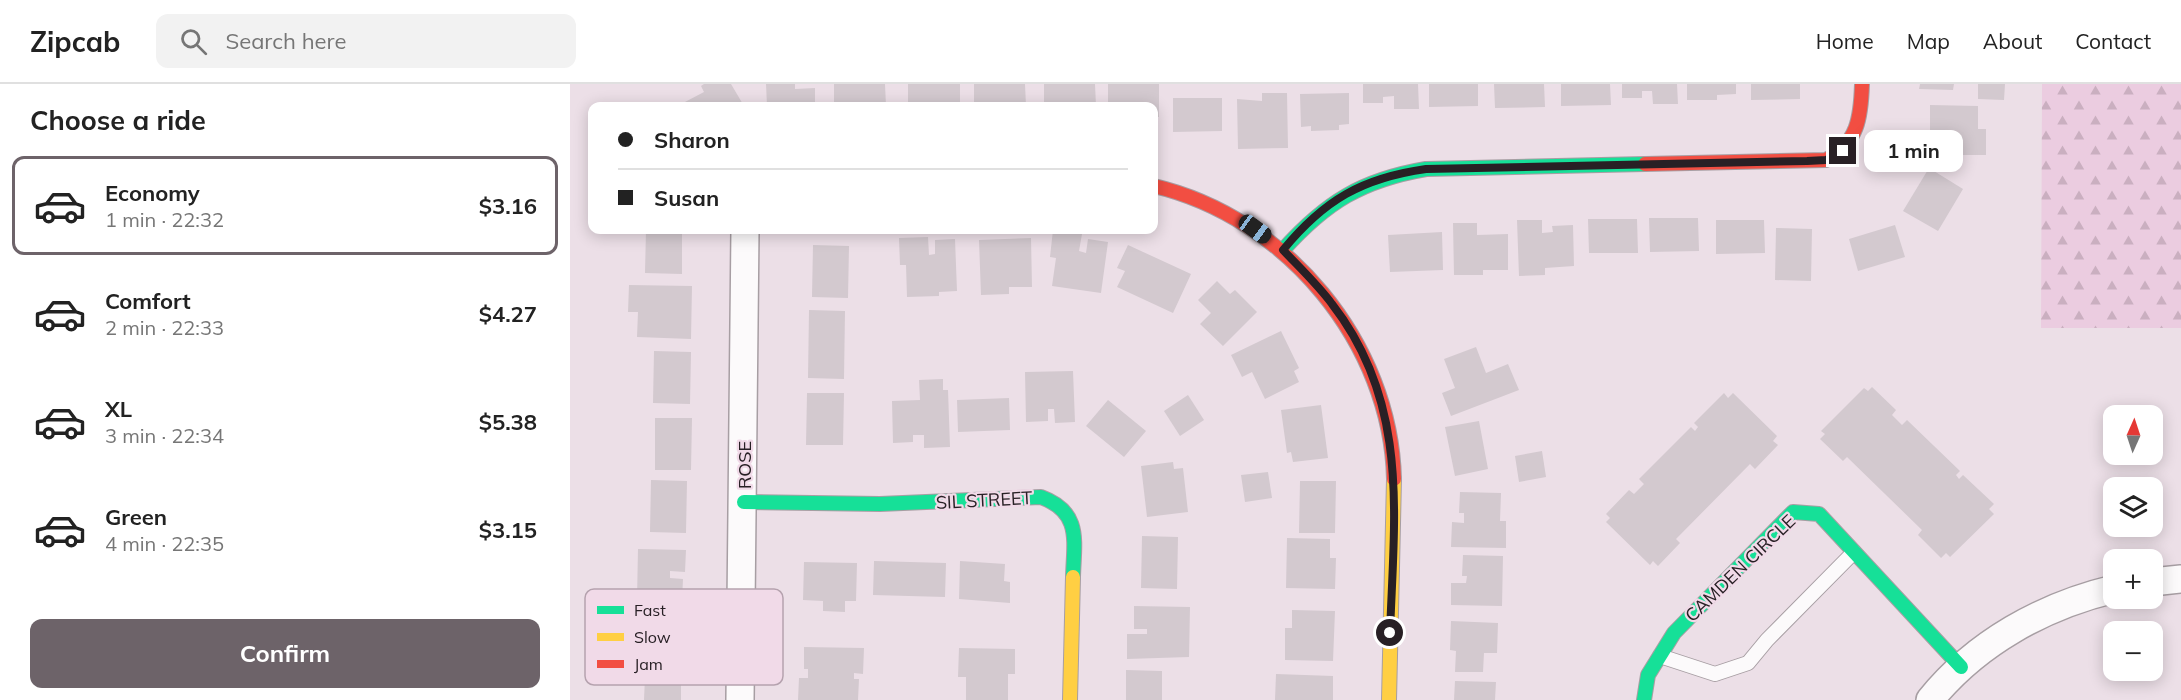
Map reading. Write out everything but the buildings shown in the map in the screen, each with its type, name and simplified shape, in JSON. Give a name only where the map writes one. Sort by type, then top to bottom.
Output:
[{"type":"street","points":[[1283,250],[1301,228],[1327,204],[1364,183],[1398,173],[1426,169],[1826,160],[1848,145],[1857,134],[1860,124],[1862,84]]},
{"type":"street","points":[[1158,187],[1209,204],[1255,229],[1283,250],[1320,288],[1351,332],[1378,390],[1389,429],[1395,485],[1389,700]]},
{"type":"street","name":"ROSE","points":[[742,589],[745,234]]},
{"type":"street","name":"SIL STREET","points":[[744,502],[931,503],[1041,497],[1056,502],[1068,513],[1074,533],[1070,700]]},
{"type":"street","name":"CAMDEN CIRCLE","points":[[1644,700],[1648,675],[1674,633],[1793,512],[1820,514],[1961,667]]},
{"type":"street","points":[[2163,581],[2181,579]]},
{"type":"street","points":[[1930,700],[1961,667],[1991,643],[2024,622],[2059,605],[2103,592]]},
{"type":"street","name":"ROSE","points":[[740,685],[740,700]]},
{"type":"lane","points":[[1659,656],[1715,674],[1749,663],[1767,640],[1854,552]]},
{"type":"green space","points":[[2042,84],[2181,84],[2181,328],[2041,328]]},
{"type":"traffic: fast","points":[[1283,250],[1330,206],[1364,187],[1403,174],[1426,169],[1645,164]]},
{"type":"traffic: fast","points":[[744,502],[880,504],[1041,497],[1054,503],[1069,519],[1074,540],[1073,577]]},
{"type":"traffic: fast","points":[[1644,700],[1648,675],[1674,633],[1793,512],[1819,514],[1961,667]]},
{"type":"traffic: slow","points":[[1389,700],[1394,479]]},
{"type":"traffic: slow","points":[[1070,700],[1073,577]]},
{"type":"traffic: jam","points":[[1645,164],[1826,160],[1845,146],[1856,128],[1862,84]]},
{"type":"traffic: jam","points":[[1158,187],[1202,202],[1247,226],[1287,256],[1322,293],[1352,335],[1374,380],[1388,429],[1394,479]]},
{"type":"route","points":[[1390,633],[1395,485],[1389,429],[1378,390],[1351,332],[1320,288],[1283,250],[1301,228],[1327,204],[1364,183],[1398,173],[1426,169],[1807,161],[1826,160],[1843,151]]}]
